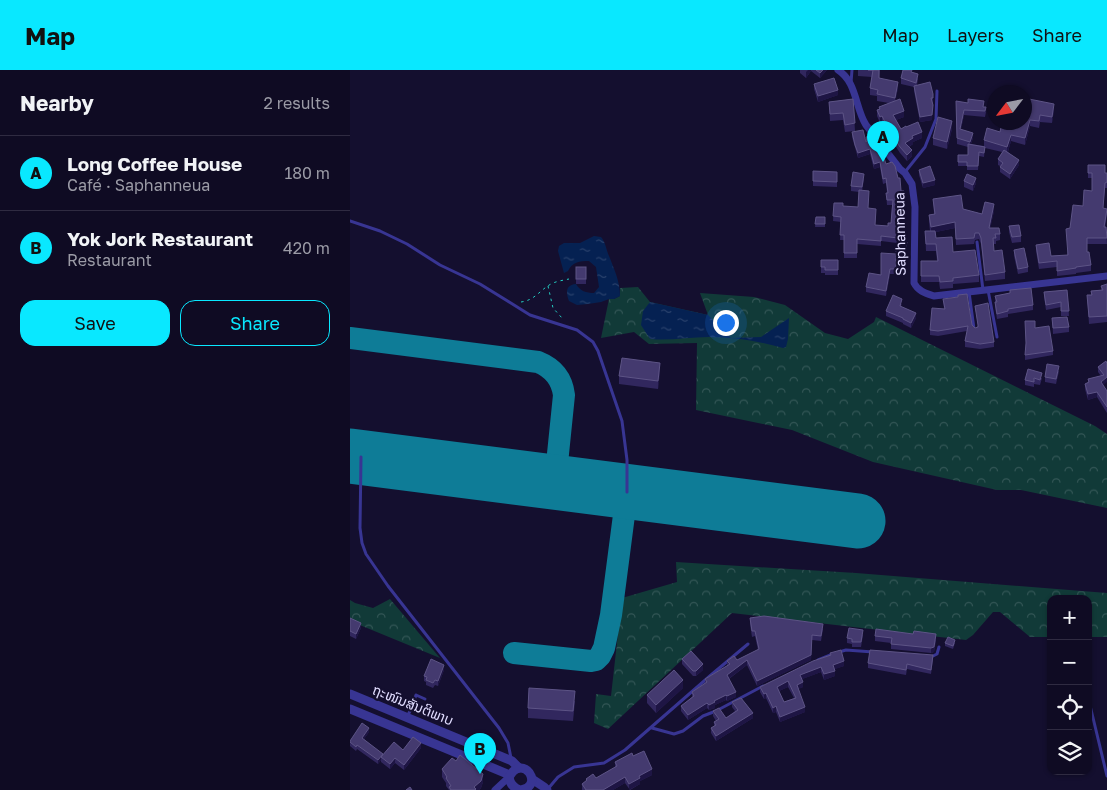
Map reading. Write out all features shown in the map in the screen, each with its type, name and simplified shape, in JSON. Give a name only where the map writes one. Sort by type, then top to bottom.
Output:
[{"type":"street","name":"Saphanneua","points":[[838,70],[843,73],[855,93],[862,118],[912,184],[915,207],[914,283],[917,288],[924,293],[934,296],[1107,276]]},
{"type":"street","name":"ຖະໜົນສັນຕິພາບ","points":[[350,694],[512,761],[519,768]]},
{"type":"street","name":"ຖະໜົນສັນຕິພາບ","points":[[350,709],[510,776]]},
{"type":"street","points":[[495,790],[519,768],[529,772],[532,779],[547,790]]},
{"type":"street","points":[[510,776],[511,785],[522,790],[529,786],[532,779]]},
{"type":"lane","points":[[851,86],[852,70]]},
{"type":"lane","points":[[905,173],[925,147],[936,119],[937,91]]},
{"type":"lane","points":[[350,221],[380,231],[407,244],[440,265],[480,284],[530,315],[573,329],[593,342],[598,351],[622,421],[627,460],[627,492]]},
{"type":"lane","points":[[977,242],[998,338]]},
{"type":"lane","points":[[969,292],[974,330]]},
{"type":"lane","points":[[361,458],[360,528],[366,554],[388,586],[499,728],[508,743],[512,761]]},
{"type":"lane","points":[[547,790],[558,777],[574,767],[604,763],[625,750],[748,644]]},
{"type":"lane","points":[[923,656],[932,657],[937,654],[939,647]]},
{"type":"lane","points":[[814,662],[828,655],[846,650],[881,652]]},
{"type":"lane","points":[[652,728],[674,734],[682,731],[704,716],[769,684]]},
{"type":"lane","points":[[406,717],[416,694],[425,699]]},
{"type":"lane","points":[[1092,714],[1107,776]]},
{"type":"path","points":[[505,300],[528,301],[553,283],[569,279]]},
{"type":"path","points":[[548,286],[553,308],[573,329]]},
{"type":"green space","points":[[638,287],[650,302],[708,315],[700,293],[754,297],[785,305],[825,333],[848,339],[874,322],[876,317],[1095,426],[1107,434],[1107,508],[1021,490],[997,490],[873,462],[792,430],[696,410],[697,343],[649,344],[634,332],[601,338],[609,299],[620,296],[620,288]]},
{"type":"green space","points":[[676,562],[856,573],[1107,593],[1107,637],[1092,637],[1092,595],[1047,595],[1047,637],[1030,637],[1000,612],[993,612],[973,635],[966,640],[732,613],[608,729],[594,723],[596,694],[611,696],[622,598],[677,582]]},
{"type":"green space","points":[[390,599],[440,658],[350,621],[350,600],[373,608]]},
{"type":"water","points":[[594,236],[601,237],[604,242],[618,280],[620,296],[601,302],[577,305],[569,301],[568,288],[576,284],[588,293],[594,293],[599,287],[596,267],[589,261],[579,262],[564,273],[558,251],[559,246],[564,243],[580,243]]},
{"type":"water","points":[[650,302],[708,315],[731,338],[761,337],[789,318],[786,347],[718,337],[650,339],[641,325],[643,311]]},
{"type":"building","points":[[873,70],[879,70],[879,78],[898,82],[895,98],[877,94],[878,90],[870,88]]},
{"type":"building","points":[[903,70],[912,70],[911,72],[918,74],[916,83],[901,78]]},
{"type":"building","points":[[834,78],[838,90],[818,96],[814,84]]},
{"type":"building","points":[[930,82],[933,94],[933,98],[931,98],[933,105],[932,115],[920,117],[914,86]]},
{"type":"building","points":[[853,99],[855,123],[845,125],[843,113],[830,114],[829,102]]},
{"type":"building","points":[[900,99],[904,111],[893,115],[901,129],[918,122],[922,132],[912,136],[913,138],[905,143],[912,150],[907,155],[877,110],[880,109],[879,107]]},
{"type":"building","points":[[968,99],[984,101],[983,107],[986,107],[985,111],[964,110],[960,129],[973,133],[970,142],[957,138],[956,101],[968,103]]},
{"type":"building","points":[[1032,100],[1054,104],[1052,117],[1040,115],[1039,121],[1032,120]]},
{"type":"building","points":[[938,117],[952,121],[947,142],[933,138]]},
{"type":"building","points":[[987,128],[987,130],[1000,132],[1000,130],[1027,130],[1025,138],[1011,135],[1007,147],[984,140]]},
{"type":"building","points":[[863,130],[866,142],[866,137],[871,136],[876,149],[881,148],[886,164],[892,162],[898,178],[900,178],[901,191],[904,191],[901,224],[905,224],[904,241],[907,242],[905,253],[896,252],[898,238],[881,236],[881,241],[857,239],[857,253],[844,253],[844,235],[840,235],[841,217],[833,216],[834,203],[858,207],[859,190],[869,191],[868,208],[876,209],[875,225],[888,226],[888,223],[891,223],[893,200],[887,200],[886,178],[883,179],[880,162],[874,164],[870,149],[858,153],[855,145],[852,132]]},
{"type":"building","points":[[968,144],[985,147],[984,153],[979,152],[978,166],[967,166],[967,162],[958,162],[958,155],[968,155]]},
{"type":"building","points":[[1004,150],[1019,160],[1010,174],[1000,167],[1003,163],[998,159]]},
{"type":"building","points":[[1088,165],[1105,165],[1107,182],[1105,183],[1103,208],[1107,209],[1104,227],[1106,227],[1107,238],[1087,238],[1087,252],[1089,252],[1091,265],[1057,271],[1057,261],[1039,263],[1036,245],[1049,243],[1051,256],[1068,255],[1066,229],[1070,228],[1073,205],[1083,206],[1084,190],[1092,191],[1092,173],[1088,173]]},
{"type":"building","points":[[930,166],[935,180],[923,183],[919,170]]},
{"type":"building","points":[[813,171],[837,172],[837,182],[813,181]]},
{"type":"building","points":[[853,172],[864,174],[862,187],[851,186]]},
{"type":"building","points":[[967,174],[976,178],[973,185],[964,181]]},
{"type":"building","points":[[961,195],[963,209],[982,214],[985,202],[994,204],[989,228],[999,228],[1000,234],[995,234],[996,238],[993,238],[994,251],[1002,250],[1005,272],[985,275],[979,233],[975,233],[974,238],[956,239],[955,222],[931,227],[929,215],[935,214],[933,199]]},
{"type":"building","points":[[816,217],[825,217],[825,224],[815,224]]},
{"type":"building","points":[[1019,225],[1021,236],[1012,237],[1009,226]]},
{"type":"building","points":[[925,231],[935,231],[936,238],[952,237],[953,252],[975,250],[979,275],[953,278],[953,281],[940,282],[939,276],[921,276],[921,261],[938,261],[936,244],[926,244]]},
{"type":"building","points":[[1024,248],[1028,267],[1018,269],[1014,250]]},
{"type":"building","points":[[881,253],[896,254],[896,269],[890,269],[886,291],[866,287],[869,273],[881,275]]},
{"type":"building","points":[[821,260],[838,260],[838,270],[825,270],[825,267],[821,267]]},
{"type":"building","points":[[576,267],[586,267],[586,279],[576,279]]},
{"type":"building","points":[[1107,284],[1107,316],[1089,317],[1087,295],[1092,295],[1091,291],[1103,290],[1101,286]]},
{"type":"building","points":[[1031,288],[1033,305],[1008,309],[1008,311],[997,314],[995,296],[1010,293],[1010,290]]},
{"type":"building","points":[[1067,290],[1069,311],[1061,311],[1061,302],[1046,305],[1044,292]]},
{"type":"building","points":[[967,294],[972,325],[975,328],[978,325],[975,306],[988,303],[994,342],[980,344],[965,341],[968,326],[938,331],[930,330],[932,308],[945,309],[943,299]]},
{"type":"building","points":[[893,295],[902,299],[900,306],[916,313],[911,323],[886,311]]},
{"type":"building","points":[[1067,317],[1069,327],[1053,328],[1052,318]]},
{"type":"building","points":[[1025,321],[1035,321],[1035,328],[1049,326],[1053,351],[1025,355]]},
{"type":"building","points":[[622,358],[660,363],[658,381],[619,376]]},
{"type":"building","points":[[1106,361],[1107,377],[1101,382],[1107,391],[1107,407],[1097,392],[1088,394],[1085,384],[1089,382],[1088,379],[1104,375],[1098,367]]},
{"type":"building","points":[[1047,364],[1059,366],[1056,379],[1045,377]]},
{"type":"building","points":[[1028,369],[1042,373],[1040,380],[1034,378],[1034,382],[1025,380]]},
{"type":"building","points":[[764,616],[823,624],[821,636],[812,635],[811,655],[757,681],[747,660],[727,675],[736,692],[726,695],[709,705],[707,703],[688,715],[681,706],[694,696],[692,692],[707,682],[705,679],[730,664],[727,661],[734,656],[737,660],[759,649],[755,631],[752,631],[750,618]]},
{"type":"building","points":[[350,618],[361,623],[356,634],[350,631]]},
{"type":"building","points":[[849,628],[863,630],[861,642],[852,642],[852,639],[847,638]]},
{"type":"building","points":[[876,629],[913,634],[914,631],[936,634],[934,647],[891,644],[892,638],[875,636]]},
{"type":"building","points":[[948,637],[955,640],[953,646],[945,643]]},
{"type":"building","points":[[841,650],[844,661],[833,665],[835,671],[824,674],[821,667],[800,675],[803,682],[797,685],[805,707],[780,717],[776,706],[773,708],[766,693],[764,694],[760,687],[813,661],[831,655],[830,653]],"holes":[[[788,681],[796,698],[784,702],[777,687]]]},
{"type":"building","points":[[870,650],[933,655],[931,670],[907,664],[906,670],[868,663]]},
{"type":"building","points":[[691,651],[703,664],[696,671],[693,671],[682,659]]},
{"type":"building","points":[[431,659],[444,665],[438,681],[435,680],[433,683],[426,680],[427,677],[424,676]]},
{"type":"building","points":[[674,670],[683,680],[656,705],[647,695]]},
{"type":"building","points":[[529,688],[575,691],[573,711],[528,708]]},
{"type":"building","points":[[741,698],[753,713],[716,736],[711,728],[716,725],[714,722],[719,719],[713,711],[719,708],[726,718],[738,710],[732,702]]},
{"type":"building","points":[[362,723],[369,728],[362,738],[383,754],[378,760],[350,742]]},
{"type":"building","points":[[413,737],[421,743],[404,765],[395,758],[390,764],[381,757],[394,742],[403,750]]},
{"type":"building","points":[[644,751],[652,769],[629,784],[625,777],[603,790],[586,790],[582,784],[593,774],[596,778],[617,766],[615,762],[632,753],[633,756]]},
{"type":"building","points":[[460,755],[483,774],[481,781],[474,787],[475,790],[451,790],[449,787],[451,786],[442,769],[452,758],[456,761]]},
{"type":"taxiway","points":[[350,338],[538,362],[548,367],[559,379],[564,395],[555,483]]},
{"type":"taxiway","points":[[514,653],[591,661],[596,660],[600,656],[604,648],[611,615],[627,492]]},
{"type":"runway","points":[[350,456],[858,521]]},
{"type":"place","name":"Long Coffee House","points":[[883,162]]},
{"type":"place","name":"Yok Jork Restaurant","points":[[480,774]]}]
